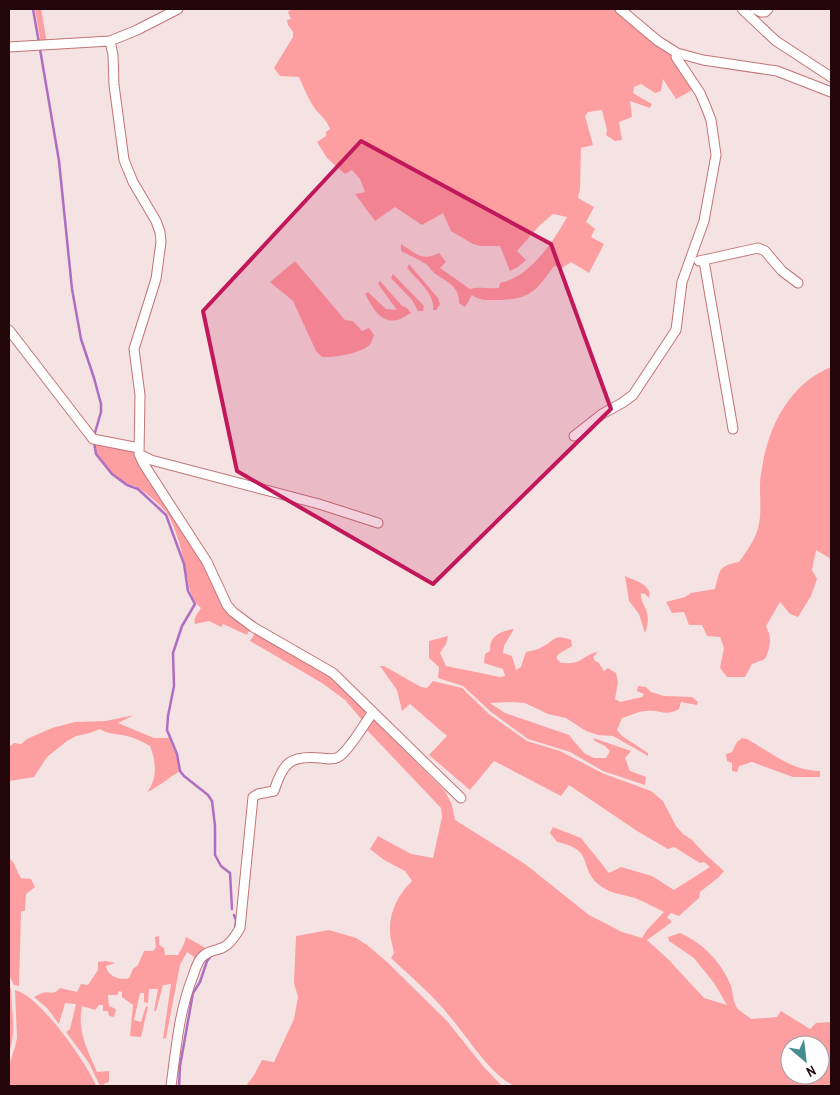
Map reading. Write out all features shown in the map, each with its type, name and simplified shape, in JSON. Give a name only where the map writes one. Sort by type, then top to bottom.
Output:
[{"type":"street","points":[[9,47],[110,41],[178,9]]},
{"type":"street","points":[[620,9],[677,53],[703,60],[777,71],[831,92]]},
{"type":"street","points":[[742,9],[776,41],[831,77]]},
{"type":"street","points":[[756,9],[760,12],[765,12],[768,9]]},
{"type":"street","points":[[110,41],[124,160],[133,182],[156,221],[161,242],[156,279],[134,349],[140,395],[139,451],[143,463],[207,562],[227,605],[233,612],[253,627],[333,673],[461,798]]},
{"type":"street","points":[[574,436],[602,414],[622,403],[633,394],[676,330],[682,282],[704,221],[716,155],[711,120],[700,93],[676,57],[677,53]]},
{"type":"street","points":[[690,261],[704,261],[758,248],[766,251],[782,271],[798,283]]},
{"type":"street","points":[[704,261],[733,429]]},
{"type":"street","points":[[9,330],[97,441],[139,451],[150,460],[319,504],[378,523]]},
{"type":"street","points":[[171,1086],[180,1020],[187,992],[198,963],[210,951],[227,945],[240,928],[253,797],[258,794],[274,791],[285,766],[297,758],[329,759],[341,756],[373,712]]},
{"type":"highlighted area","points":[[361,141],[551,244],[611,409],[433,584],[237,471],[203,311]]},
{"type":"shaded area","points":[[35,9],[41,9],[47,43],[41,43]]},
{"type":"shaded area","points":[[291,9],[617,9],[672,56],[694,89],[676,99],[663,79],[661,91],[655,93],[641,84],[634,87],[633,93],[652,104],[650,108],[630,101],[632,117],[619,122],[622,140],[615,141],[606,135],[607,130],[602,110],[588,112],[585,116],[593,145],[581,148],[578,198],[594,207],[586,222],[595,229],[591,237],[604,244],[589,273],[571,262],[562,268],[554,266],[537,288],[525,296],[490,300],[472,295],[465,307],[459,303],[458,293],[452,286],[435,274],[426,264],[401,251],[401,244],[423,256],[428,257],[439,253],[446,262],[440,268],[470,289],[499,288],[500,283],[521,274],[540,257],[567,217],[553,214],[539,226],[517,251],[526,260],[510,271],[500,246],[473,244],[451,231],[443,213],[422,225],[395,207],[375,221],[355,194],[365,192],[360,179],[352,170],[345,174],[327,158],[317,142],[326,136],[326,132],[330,129],[311,103],[299,77],[280,76],[274,68],[293,37],[293,32],[287,20],[291,19],[288,12]]},
{"type":"shaded area","points":[[295,261],[345,320],[353,321],[362,331],[369,328],[374,335],[368,347],[356,352],[333,357],[322,357],[316,351],[293,301],[270,282]]},
{"type":"shaded area","points":[[409,264],[438,298],[440,304],[436,310],[433,310],[433,304],[428,293],[407,268]]},
{"type":"shaded area","points":[[393,274],[424,306],[423,311],[418,311],[412,300],[391,278]]},
{"type":"shaded area","points":[[380,281],[402,306],[406,307],[411,313],[391,321],[377,313],[365,294],[368,292],[386,309],[397,310],[378,284]]},
{"type":"shaded area","points":[[831,367],[831,559],[816,550],[812,570],[817,579],[811,596],[798,617],[790,614],[780,602],[766,626],[770,642],[765,659],[752,664],[745,677],[727,677],[720,668],[724,648],[720,637],[707,636],[702,625],[689,625],[684,612],[672,613],[666,602],[685,597],[691,593],[715,589],[723,567],[739,562],[742,558],[753,541],[758,528],[761,474],[768,441],[774,426],[791,397],[802,385]]},
{"type":"shaded area","points":[[95,442],[131,450],[136,454],[214,582],[250,628],[247,635],[223,624],[221,627],[209,621],[195,624],[195,618],[201,608],[191,594],[180,545],[169,517],[160,505],[145,492],[136,486],[120,480],[105,466],[98,455]]},
{"type":"shaded area","points":[[625,576],[642,584],[650,594],[649,598],[641,593],[641,598],[648,615],[645,633],[639,614],[629,601]]},
{"type":"shaded area","points":[[514,629],[504,646],[503,653],[512,656],[516,670],[521,667],[526,652],[540,648],[561,637],[571,640],[572,646],[559,654],[557,659],[561,663],[574,663],[590,654],[598,652],[593,657],[595,661],[598,662],[604,671],[608,668],[616,673],[618,682],[615,699],[620,702],[642,697],[644,694],[637,691],[638,686],[646,687],[651,692],[664,696],[692,697],[698,702],[697,705],[681,702],[679,709],[666,713],[644,711],[622,718],[617,730],[622,736],[648,753],[648,756],[613,736],[598,735],[586,731],[566,718],[548,714],[525,703],[490,703],[505,713],[569,735],[584,753],[594,758],[606,758],[610,751],[593,738],[631,751],[625,758],[630,771],[646,777],[645,785],[603,771],[570,752],[528,739],[491,712],[463,686],[438,678],[439,667],[429,658],[429,641],[448,636],[446,644],[440,653],[446,666],[500,677],[505,676],[503,669],[484,663],[485,654],[490,651],[491,642],[496,635]]},
{"type":"shaded area","points":[[255,633],[333,678],[367,709],[362,720],[345,700],[322,683],[250,641]]},
{"type":"shaded area","points":[[380,666],[384,666],[421,687],[427,688],[433,681],[462,688],[489,714],[527,741],[560,751],[602,773],[651,791],[663,801],[676,826],[724,871],[700,892],[699,898],[679,916],[671,913],[667,917],[672,922],[647,940],[668,959],[704,998],[727,1005],[714,983],[694,958],[669,941],[668,937],[680,933],[704,948],[717,962],[727,978],[736,1006],[751,1019],[777,1017],[781,1011],[810,1029],[816,1023],[831,1022],[831,1086],[514,1086],[505,1081],[488,1065],[437,1002],[391,958],[394,953],[390,937],[391,918],[395,904],[412,881],[405,871],[384,860],[370,849],[378,836],[411,854],[433,858],[442,817],[441,808],[366,729],[371,717],[445,791],[452,805],[455,820],[525,864],[589,915],[622,932],[642,938],[664,912],[635,898],[611,892],[598,884],[588,871],[584,859],[577,849],[557,842],[550,833],[553,827],[581,838],[609,873],[621,867],[652,876],[674,890],[710,867],[674,847],[668,849],[637,831],[569,785],[561,796],[494,761],[470,790],[429,755],[447,736],[410,704],[402,711],[397,690]]},
{"type":"shaded area","points":[[134,715],[118,723],[154,738],[169,738],[180,771],[151,790],[147,792],[151,787],[155,770],[150,746],[133,738],[100,729],[76,736],[67,741],[47,757],[34,777],[9,781],[9,747],[14,743],[21,744],[27,739],[52,728],[75,722],[106,721]]},
{"type":"shaded area","points":[[742,738],[800,768],[820,771],[820,777],[793,777],[752,762],[739,766],[737,772],[732,771],[732,763],[727,761],[726,754],[732,752],[737,742]]},
{"type":"shaded area","points":[[9,858],[21,878],[31,879],[35,887],[26,894],[25,911],[21,911],[19,986],[14,985],[9,975]]},
{"type":"shaded area","points":[[329,930],[356,938],[387,962],[447,1021],[483,1066],[502,1086],[246,1086],[262,1060],[274,1062],[294,1019],[298,997],[294,983],[296,936]]},
{"type":"shaded area","points":[[159,936],[159,945],[164,948],[165,955],[178,955],[186,937],[204,947],[207,952],[197,961],[187,952],[180,965],[166,1038],[163,1039],[171,984],[163,985],[156,1011],[154,1011],[158,989],[149,989],[148,1003],[144,1002],[144,993],[140,993],[134,1020],[141,1022],[146,1006],[148,1007],[141,1037],[130,1036],[133,1005],[122,997],[122,992],[119,991],[117,995],[108,995],[109,1006],[116,1009],[114,1017],[109,1016],[108,1011],[103,1011],[103,1005],[99,1005],[95,1010],[82,1006],[82,1032],[90,1056],[97,1072],[109,1071],[109,1082],[104,1084],[104,1086],[100,1086],[89,1063],[66,1032],[70,1029],[76,1004],[65,1003],[59,1024],[47,1008],[34,997],[45,992],[53,993],[60,988],[77,992],[81,984],[88,985],[98,970],[98,962],[115,963],[106,966],[109,973],[118,978],[129,978],[133,969],[138,965],[144,951],[153,951],[156,947],[155,937]]},
{"type":"shaded area","points":[[9,988],[11,988],[13,1037],[9,1052]]},
{"type":"shaded area","points":[[15,990],[37,1004],[61,1031],[83,1062],[96,1086],[9,1086],[9,1065],[17,1038]]},
{"type":"waterway","points":[[33,9],[39,43]]},
{"type":"waterway","points":[[40,49],[59,161],[72,289],[81,339],[101,404],[101,412],[94,436]]},
{"type":"waterway","points":[[94,442],[96,454],[112,474],[127,485],[138,489],[166,515],[184,564],[188,591],[195,604],[182,626],[173,653],[174,686],[167,730],[177,754],[180,771],[208,795],[212,801],[215,826],[215,855],[221,866],[230,873],[232,909]]},
{"type":"waterway","points":[[234,915],[236,920],[235,930]]},
{"type":"waterway","points":[[179,1086],[180,1066],[193,993],[200,982],[207,961],[212,955]]}]
